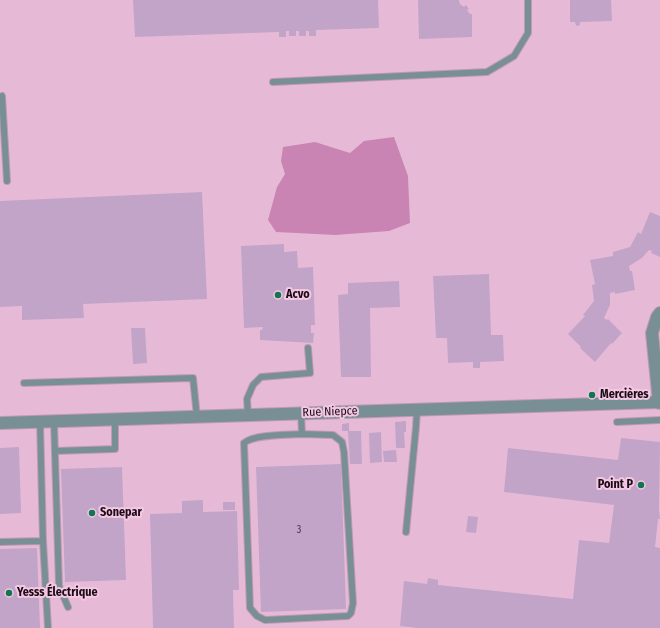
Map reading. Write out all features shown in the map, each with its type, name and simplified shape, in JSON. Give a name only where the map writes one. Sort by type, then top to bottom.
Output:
[{"type":"street","points":[[660,313],[657,317],[652,333],[660,402]]},
{"type":"street","name":"Rue Niepce","points":[[0,423],[660,402]]},
{"type":"lane","points":[[273,82],[487,72],[514,56],[528,33],[528,0]]},
{"type":"lane","points":[[0,96],[2,96],[7,181]]},
{"type":"lane","points":[[248,415],[247,400],[253,385],[261,377],[310,373],[308,348]]},
{"type":"lane","points":[[24,383],[193,378],[197,417]]},
{"type":"lane","points":[[406,532],[417,410]]},
{"type":"lane","points":[[301,413],[302,434]]},
{"type":"lane","points":[[55,450],[115,450],[115,419]]},
{"type":"lane","points":[[617,422],[660,420]]},
{"type":"lane","points":[[40,421],[43,541],[48,628]]},
{"type":"lane","points":[[54,421],[60,586],[68,607]]},
{"type":"lane","points":[[302,434],[333,435],[342,442],[344,452],[353,603],[348,616],[265,620],[257,616],[250,608],[244,443],[247,440],[258,438],[302,434]]},
{"type":"lane","points":[[0,542],[43,541]]},
{"type":"shaded area","points":[[394,137],[408,176],[410,223],[389,231],[335,235],[276,232],[268,220],[277,187],[285,174],[281,161],[283,147],[315,142],[350,153],[364,141]]},
{"type":"building","points":[[133,0],[378,0],[379,28],[316,30],[316,36],[309,36],[309,31],[306,31],[306,36],[299,36],[299,31],[296,31],[296,36],[289,36],[289,31],[286,31],[286,37],[279,37],[279,32],[135,37]]},
{"type":"building","points":[[418,0],[459,0],[460,4],[464,7],[466,5],[469,9],[467,10],[470,14],[472,14],[472,37],[419,39]]},
{"type":"building","points":[[570,0],[611,0],[612,21],[580,22],[580,25],[576,26],[575,22],[570,22]]},
{"type":"building","points":[[202,192],[207,299],[83,304],[84,318],[22,320],[22,306],[0,307],[0,201]]},
{"type":"building","points":[[650,212],[660,216],[660,257],[651,253],[652,251],[649,250],[642,258],[629,266],[630,271],[632,271],[635,290],[615,294],[615,292],[610,293],[610,305],[604,318],[607,320],[608,319],[622,333],[612,344],[611,343],[595,362],[568,334],[585,316],[583,315],[594,301],[592,285],[595,284],[590,260],[613,256],[613,252],[630,247],[638,232],[641,234]]},
{"type":"building","points":[[284,244],[284,252],[297,251],[298,268],[313,267],[315,325],[311,325],[311,333],[314,333],[313,343],[260,340],[260,330],[262,330],[263,327],[244,328],[241,246]]},
{"type":"building","points":[[489,274],[491,335],[503,335],[504,361],[480,362],[480,368],[473,368],[473,362],[448,363],[447,338],[436,338],[433,276]]},
{"type":"building","points":[[399,281],[400,307],[370,308],[371,377],[341,377],[338,295],[348,294],[348,283]]},
{"type":"building","points":[[131,328],[145,328],[147,363],[133,364]]},
{"type":"building","points":[[406,421],[406,432],[404,432],[405,448],[396,448],[395,422]]},
{"type":"building","points":[[349,423],[349,431],[342,431],[342,424]]},
{"type":"building","points":[[348,431],[361,431],[362,464],[350,464]]},
{"type":"building","points":[[381,432],[382,462],[370,463],[369,433]]},
{"type":"building","points":[[621,438],[660,442],[660,519],[658,519],[655,547],[660,548],[660,628],[418,628],[400,626],[404,581],[427,584],[428,578],[438,580],[438,585],[573,599],[579,540],[609,543],[614,505],[504,492],[508,448],[618,460]]},
{"type":"building","points":[[19,447],[21,513],[0,514],[0,448]]},
{"type":"building","points":[[396,450],[397,462],[384,462],[383,451]]},
{"type":"building","points":[[341,464],[346,609],[261,612],[256,467]]},
{"type":"building","points":[[122,467],[126,580],[65,582],[61,469]]},
{"type":"building","points":[[203,500],[203,512],[237,511],[239,590],[233,590],[234,628],[153,628],[150,514],[182,513],[182,501]]},
{"type":"building","points":[[223,502],[235,502],[235,510],[223,510]]},
{"type":"building","points":[[468,516],[478,517],[476,533],[466,532]]},
{"type":"building","points":[[37,548],[40,628],[0,628],[0,549]]},
{"type":"place","name":"Acvo","points":[[278,295]]},
{"type":"place","name":"Mercières","points":[[592,395]]},
{"type":"place","name":"Point P","points":[[641,485]]},
{"type":"place","name":"Sonepar","points":[[92,513]]},
{"type":"place","name":"Yesss Électrique","points":[[9,593]]}]
